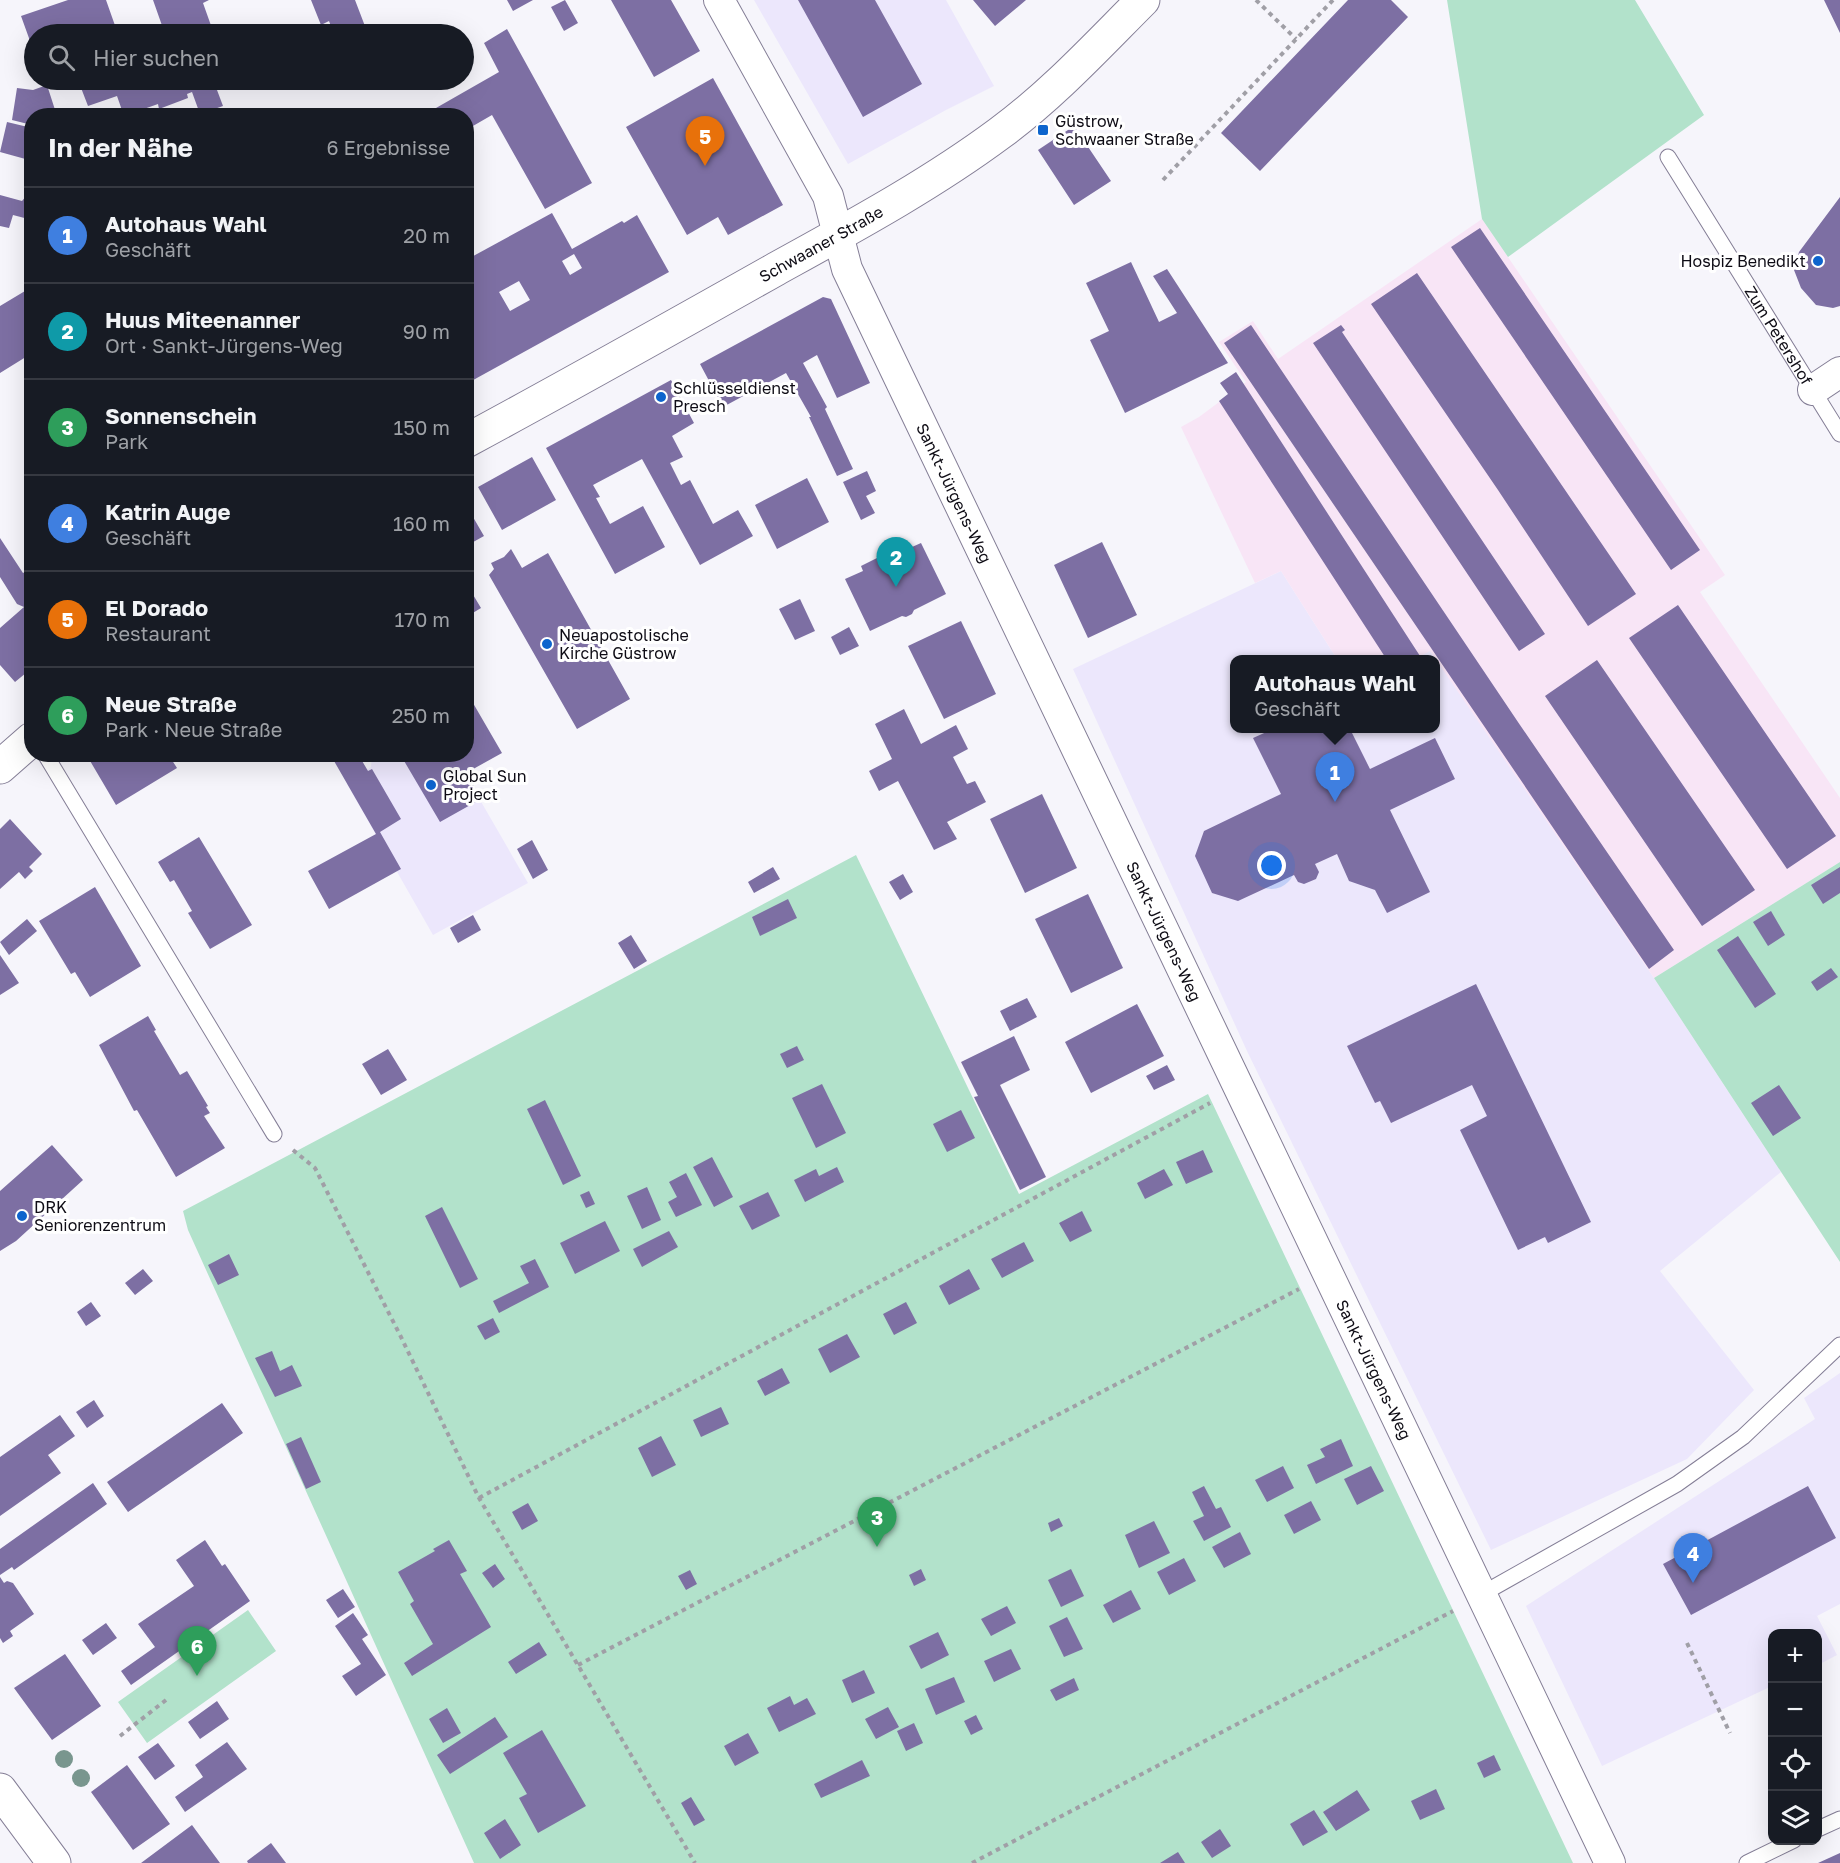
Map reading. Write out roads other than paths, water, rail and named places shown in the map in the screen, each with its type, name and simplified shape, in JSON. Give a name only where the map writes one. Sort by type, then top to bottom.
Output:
[{"type":"main road","name":"Schwaaner Straße","points":[[474,437],[839,234],[940,174],[1002,132],[1070,73],[1143,0]]},
{"type":"main road","points":[[0,767],[24,746]]},
{"type":"main road","points":[[0,1790],[54,1863]]},
{"type":"street","name":"Sankt-Jürgens-Weg","points":[[719,0],[828,196],[848,269],[1472,1600],[1610,1863]]},
{"type":"street","name":"Zum Petershof","points":[[1813,390],[1840,372]]},
{"type":"lane","name":"Zum Petershof","points":[[1668,157],[1840,434]]},
{"type":"lane","points":[[50,762],[274,1134]]},
{"type":"lane","points":[[1472,1600],[1677,1484],[1743,1437],[1840,1345]]},
{"type":"lane","points":[[1822,1827],[1840,1819]]},
{"type":"lane","points":[[1747,1863],[1784,1845]]},
{"type":"place","name":"Güstrow, Schwaaner Straße","points":[[1043,130]]},
{"type":"place","name":"El Dorado","points":[[705,166]]},
{"type":"place","name":"Hospiz Benedikt","points":[[1818,261]]},
{"type":"place","name":"Schlüsseldienst Presch","points":[[661,397]]},
{"type":"place","name":"Huus Miteenanner","points":[[896,587]]},
{"type":"place","name":"Neuapostolische Kirche Güstrow","points":[[547,644]]},
{"type":"place","name":"Global Sun Project","points":[[431,785]]},
{"type":"place","name":"Autohaus Wahl","points":[[1335,802]]},
{"type":"place","name":"DRK Seniorenzentrum","points":[[22,1216]]},
{"type":"place","name":"Sonnenschein","points":[[877,1547]]},
{"type":"place","name":"Katrin Auge","points":[[1693,1583]]},
{"type":"place","name":"Neue Straße","points":[[197,1676]]}]
